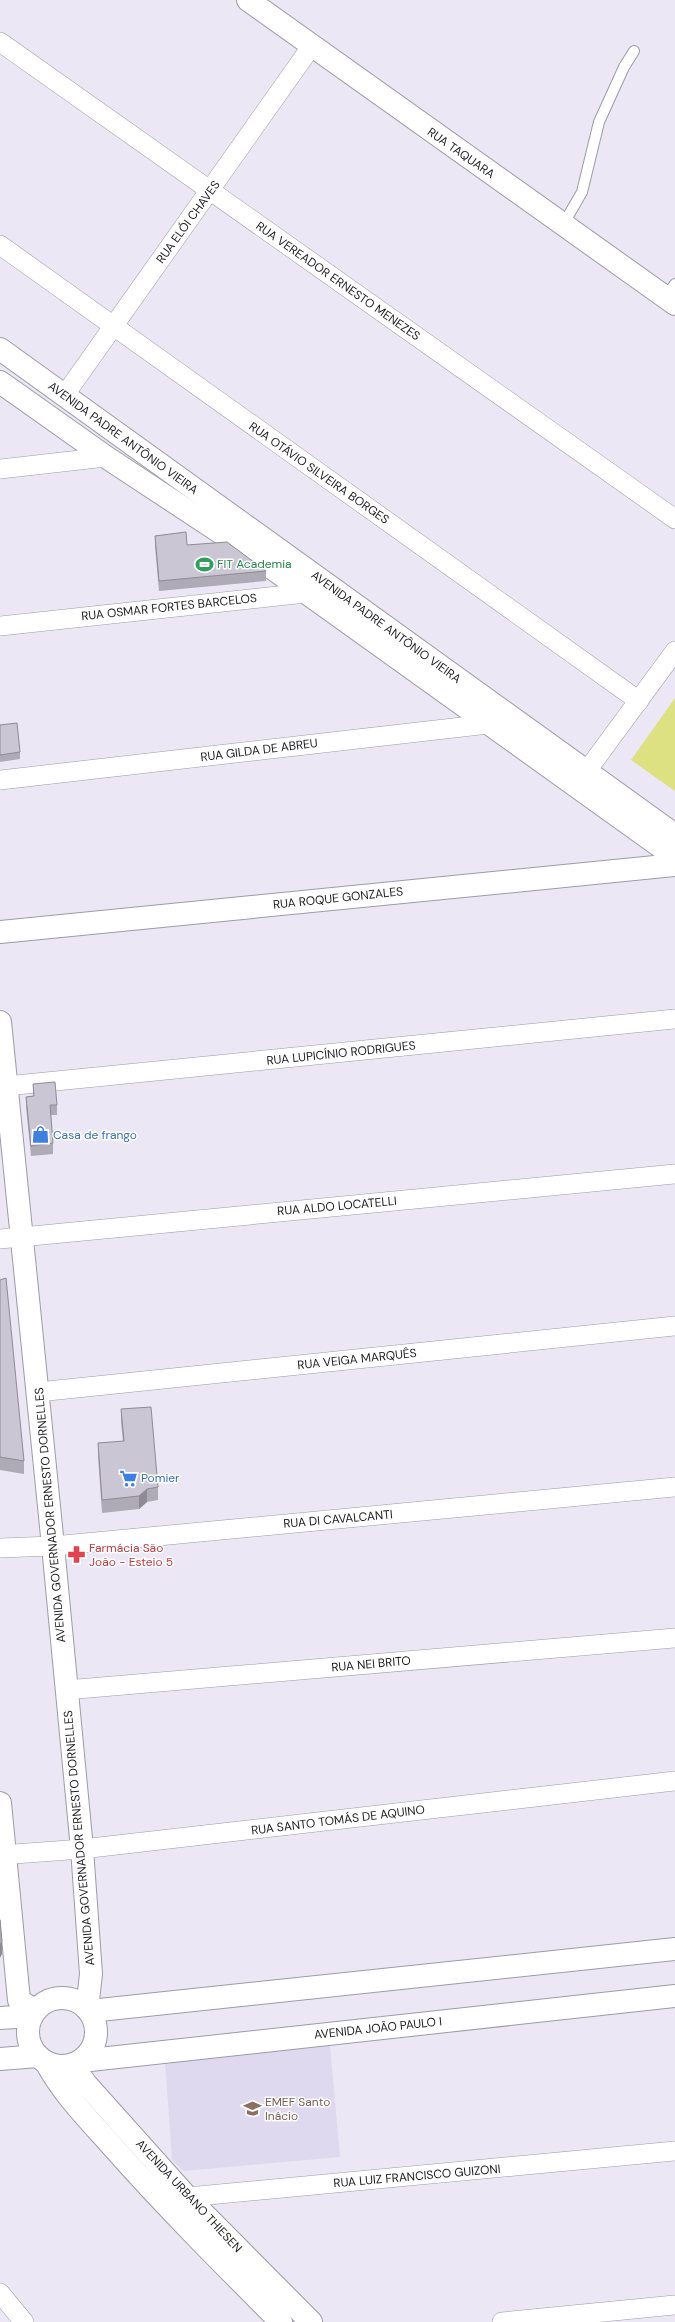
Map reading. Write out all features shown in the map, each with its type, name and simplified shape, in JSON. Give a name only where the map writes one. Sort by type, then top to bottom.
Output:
[{"type":"main road","name":"RUA TAQUARA","points":[[248,0],[311,47],[563,225],[672,295]]},
{"type":"main road","name":"AVENIDA PADRE ANTÔNIO VIEIRA","points":[[0,349],[518,722],[582,780],[675,857]]},
{"type":"main road","name":"AVENIDA PADRE ANTÔNIO VIEIRA","points":[[0,382],[106,457],[241,546],[489,724],[675,835]]},
{"type":"main road","name":"RUA ROQUE GONZALES","points":[[0,932],[675,865]]},
{"type":"main road","name":"AVENIDA GOVERNADOR ERNESTO DORNELLES","points":[[0,1022],[54,1546],[66,1690],[82,1849],[91,1974],[88,2010]]},
{"type":"main road","points":[[0,1803],[3,1855],[19,2000],[34,2013]]},
{"type":"main road","points":[[88,2010],[675,1949]]},
{"type":"main road","name":"AVENIDA JOÃO PAULO I","points":[[76,2063],[675,1996]]},
{"type":"main road","points":[[0,2018],[34,2013],[51,1999],[61,1998],[75,2000],[88,2010],[95,2024],[96,2038],[93,2047],[76,2063],[59,2066],[42,2059],[0,2059]]},
{"type":"main road","points":[[34,2013],[28,2033],[33,2049],[42,2059]]},
{"type":"main road","name":"AVENIDA URBANO THIESEN","points":[[42,2059],[54,2078],[85,2116],[159,2199],[281,2322]]},
{"type":"main road","name":"AVENIDA URBANO THIESEN","points":[[76,2063],[86,2084],[188,2198],[311,2322]]},
{"type":"street","name":"RUA VEREADOR ERNESTO MENEZES","points":[[0,42],[675,519]]},
{"type":"street","name":"RUA ELÓI CHAVES","points":[[64,396],[311,47]]},
{"type":"street","name":"RUA OTÁVIO SILVEIRA BORGES","points":[[0,245],[639,701]]},
{"type":"street","points":[[0,469],[106,457]]},
{"type":"street","name":"RUA OSMAR FORTES BARCELOS","points":[[0,626],[305,592],[338,593]]},
{"type":"street","points":[[582,780],[675,652]]},
{"type":"street","name":"RUA GILDA DE ABREU","points":[[0,780],[489,724],[518,722]]},
{"type":"street","name":"RUA LUPICÍNIO RODRIGUES","points":[[6,1086],[675,1019]]},
{"type":"street","name":"RUA ALDO LOCATELLI","points":[[0,1239],[675,1174]]},
{"type":"street","name":"RUA VEIGA MARQUÊS","points":[[38,1392],[675,1326]]},
{"type":"street","name":"RUA DI CAVALCANTI","points":[[0,1548],[54,1546],[675,1487]]},
{"type":"street","name":"RUA NEI BRITO","points":[[66,1690],[675,1638]]},
{"type":"street","name":"RUA SANTO TOMÁS DE AQUINO","points":[[3,1855],[82,1849],[675,1780]]},
{"type":"street","name":"RUA LUIZ FRANCISCO GUIZONI","points":[[159,2199],[188,2198],[675,2151]]},
{"type":"street","points":[[0,2293],[24,2322]]},
{"type":"street","points":[[502,2322],[675,2304]]},
{"type":"lane","points":[[563,225],[582,192],[599,122],[624,67],[634,51]]},
{"type":"shaded area","name":"EMEF Santo Inácio","points":[[330,2045],[340,2157],[184,2171],[172,2160],[165,2061]]},
{"type":"green space","points":[[675,698],[675,791],[631,760]]},
{"type":"building","name":"FIT Academia","points":[[186,532],[187,545],[227,542],[266,571],[159,581],[155,536]]},
{"type":"building","points":[[17,723],[20,752],[0,755],[0,725]]},
{"type":"building","name":"Casa de frango","points":[[55,1082],[57,1105],[50,1105],[53,1143],[31,1146],[26,1097],[34,1096],[33,1084]]},
{"type":"building","points":[[6,1278],[24,1461],[0,1457],[0,1280]]},
{"type":"building","name":"Pomier","points":[[151,1407],[158,1487],[147,1489],[139,1496],[102,1500],[98,1443],[124,1441],[121,1409]]},
{"type":"building","points":[[0,1920],[2,1941],[0,1945]]},
{"type":"place","name":"FIT Academia","points":[[204,564]]},
{"type":"place","name":"Casa de frango","points":[[40,1135]]},
{"type":"place","name":"Pomier","points":[[128,1478]]},
{"type":"place","name":"Farmácia São João - Esteio 5","points":[[76,1555]]},
{"type":"place","name":"EMEF Santo Inácio","points":[[252,2109]]}]
